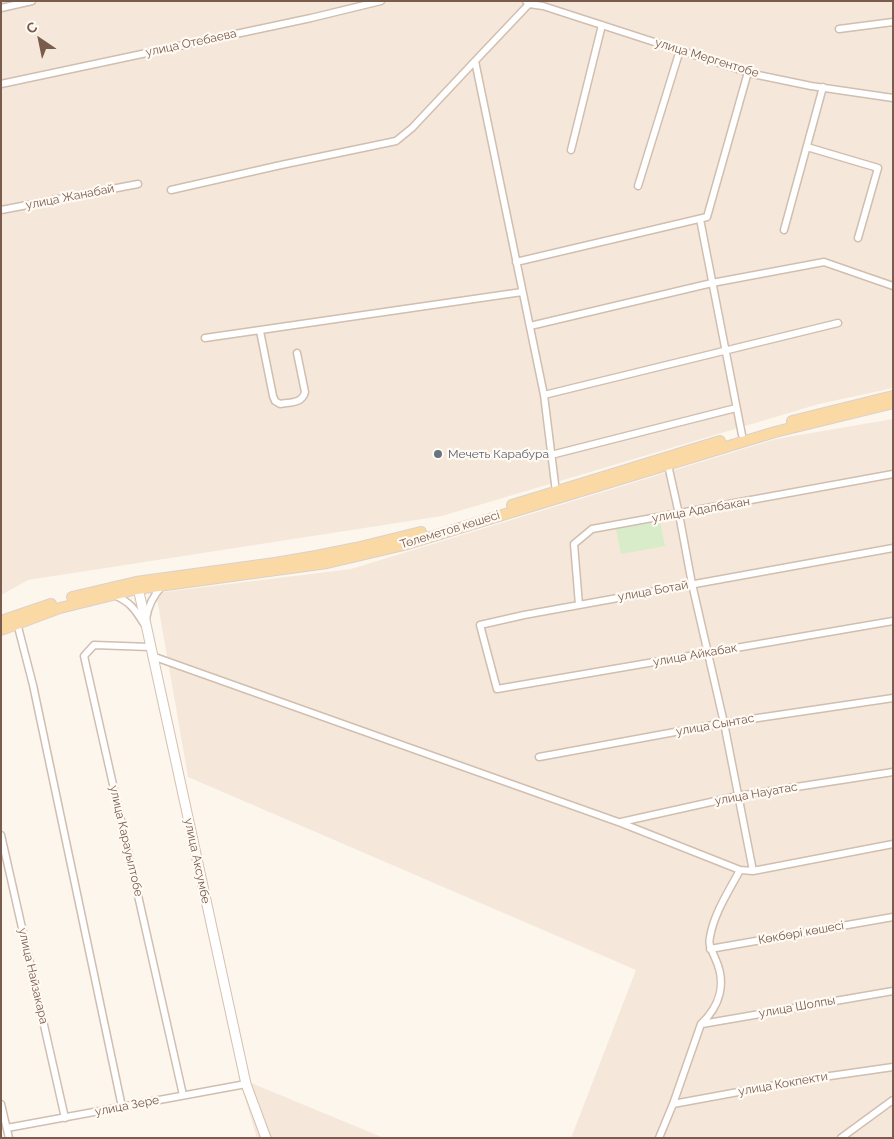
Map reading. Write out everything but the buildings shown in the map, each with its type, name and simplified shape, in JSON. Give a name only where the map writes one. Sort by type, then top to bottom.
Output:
[{"type":"main road","name":"Төлеметов көшесі","points":[[1,630],[60,608],[113,595],[137,586],[162,586],[257,574],[327,563],[404,545],[668,465],[742,435],[821,412],[893,396]]},
{"type":"main road","name":"Төлеметов көшесі","points":[[1,621],[58,601],[275,563],[401,538],[712,448],[822,419],[893,403]]},
{"type":"main road","name":"улица Аксумбе","points":[[137,586],[246,1084],[266,1138]]},
{"type":"street","points":[[1,8],[32,1]]},
{"type":"street","name":"улица Отебаева","points":[[1,84],[311,18],[380,1]]},
{"type":"street","points":[[171,190],[396,141],[412,128],[528,2]]},
{"type":"street","name":"улица Мергентобе","points":[[528,2],[748,72],[823,87],[893,98]]},
{"type":"street","points":[[839,29],[893,22]]},
{"type":"street","points":[[571,150],[602,25]]},
{"type":"street","points":[[638,186],[680,50]]},
{"type":"street","points":[[475,61],[544,395],[556,492]]},
{"type":"street","points":[[516,262],[707,217],[748,72]]},
{"type":"street","points":[[784,230],[823,87]]},
{"type":"street","points":[[807,147],[878,168],[858,238]]},
{"type":"street","name":"улица Жанабай","points":[[1,210],[138,184]]},
{"type":"street","points":[[700,219],[742,435]]},
{"type":"street","points":[[530,326],[712,283],[824,262],[893,286]]},
{"type":"street","points":[[205,338],[522,292]]},
{"type":"street","points":[[544,395],[838,323]]},
{"type":"street","points":[[260,331],[273,396],[280,404],[299,401],[304,397],[305,392],[297,353]]},
{"type":"street","points":[[551,454],[736,408]]},
{"type":"street","points":[[668,465],[680,514],[692,584],[724,723],[753,871]]},
{"type":"street","name":"улица Адалбакан","points":[[579,605],[574,544],[592,529],[893,474]]},
{"type":"street","name":"улица Ботай","points":[[497,689],[480,625],[579,605],[893,548]]},
{"type":"street","points":[[145,625],[150,603],[162,586]]},
{"type":"street","points":[[113,595],[126,600],[145,625]]},
{"type":"street","name":"улица Айкабак","points":[[497,689],[893,621]]},
{"type":"street","points":[[16,623],[33,685],[122,1107]]},
{"type":"street","name":"улица Карауылтобе","points":[[151,652],[94,645],[84,656],[182,1095]]},
{"type":"street","points":[[151,652],[620,822],[740,870],[753,871],[893,844]]},
{"type":"street","name":"улица Сынтас","points":[[539,757],[724,723],[893,698]]},
{"type":"street","name":"улица Науатас","points":[[620,822],[738,796],[893,772]]},
{"type":"street","name":"улица Найзакара","points":[[1,835],[65,1118]]},
{"type":"street","points":[[659,1138],[674,1104],[701,1024],[708,1018],[722,986],[722,976],[715,957],[710,950],[710,937],[722,903],[740,870]]},
{"type":"street","name":"Көкбөрі көшесі","points":[[710,950],[893,917]]},
{"type":"street","name":"улица Шолпы","points":[[701,1024],[893,990]]},
{"type":"street","name":"улица Кокпекти","points":[[674,1104],[809,1079],[893,1067]]},
{"type":"street","name":"улица Зере","points":[[7,1128],[246,1084]]},
{"type":"street","points":[[841,1138],[893,1100]]},
{"type":"street","points":[[1,1104],[9,1138]]},
{"type":"shaded area","points":[[1,1],[893,1],[893,388],[819,404],[442,516],[28,580],[1,595]]},
{"type":"shaded area","points":[[893,419],[893,1138],[571,1138],[636,970],[188,777],[156,593],[351,569],[776,439]]},
{"type":"shaded area","points":[[239,1078],[384,1138],[257,1138]]},
{"type":"green space","points":[[660,521],[665,546],[621,554],[616,529]]},
{"type":"place","name":"Мечеть Карабура","points":[[438,454]]}]
